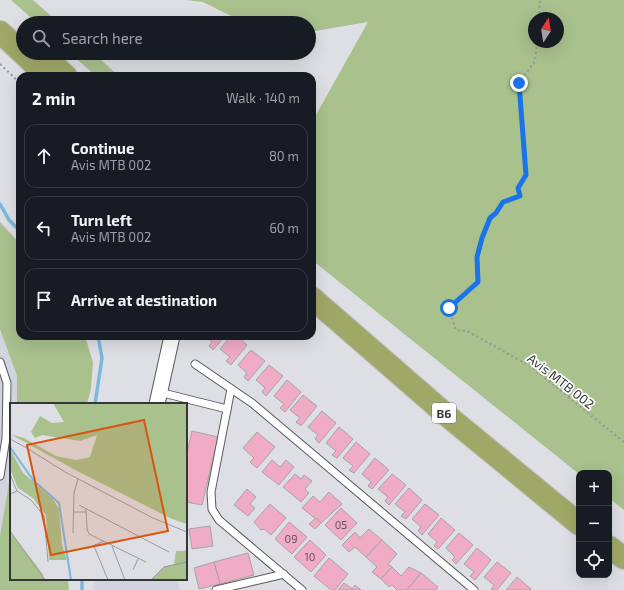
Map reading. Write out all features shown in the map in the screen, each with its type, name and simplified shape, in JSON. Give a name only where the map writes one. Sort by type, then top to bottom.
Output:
[{"type":"highway","points":[[0,19],[16,31]]},
{"type":"highway","points":[[0,32],[16,47]]},
{"type":"highway","points":[[30,60],[43,72]]},
{"type":"highway","points":[[49,60],[62,72]]},
{"type":"highway","name":"B6","points":[[316,301],[450,418],[576,522]]},
{"type":"highway","points":[[612,549],[624,558]]},
{"type":"street","points":[[158,398],[171,340]]},
{"type":"lane","points":[[0,362],[7,384],[6,438],[0,476]]},
{"type":"lane","points":[[195,364],[252,403],[474,590]]},
{"type":"lane","points":[[231,389],[211,492],[212,509],[219,520],[302,590]]},
{"type":"lane","points":[[158,398],[227,409]]},
{"type":"lane","points":[[216,590],[232,588],[284,574]]},
{"type":"path","points":[[539,12],[540,0]]},
{"type":"path","name":"Avis MTB 002","points":[[536,48],[535,61],[519,83],[526,175],[518,188],[520,196],[503,202],[496,213],[490,218],[482,238],[477,257],[478,282],[449,308],[456,330],[467,331],[530,366],[624,442]]},
{"type":"path","points":[[0,64],[16,79]]},
{"type":"shaded area","points":[[0,329],[17,376],[17,403],[10,403],[10,477],[0,536]]},
{"type":"shaded area","points":[[94,580],[178,580],[180,590],[94,590]]},
{"type":"green space","points":[[11,0],[33,0],[51,16],[29,16]]},
{"type":"green space","points":[[186,0],[624,0],[624,510],[612,500],[612,470],[576,470],[576,472],[316,263],[316,115],[368,22],[316,31],[316,16],[231,16],[203,2]]},
{"type":"green space","points":[[78,60],[101,60],[114,72],[91,72]]},
{"type":"green space","points":[[0,222],[16,240],[16,340],[86,340],[93,362],[91,388],[87,403],[17,403],[17,376],[0,329]]},
{"type":"green space","points":[[10,477],[10,580],[68,580],[69,590],[0,590],[0,536]]},
{"type":"building","points":[[210,340],[222,340],[213,350],[209,346],[212,342]]},
{"type":"building","points":[[228,340],[241,340],[247,345],[231,365],[226,361],[230,357],[220,349]]},
{"type":"building","points":[[251,350],[265,361],[248,381],[244,377],[247,373],[238,365]]},
{"type":"building","points":[[269,365],[283,376],[266,396],[262,392],[265,388],[256,380]]},
{"type":"building","points":[[287,380],[301,392],[285,412],[280,408],[284,404],[274,396]]},
{"type":"building","points":[[303,395],[317,406],[301,426],[296,422],[300,418],[290,410]]},
{"type":"building","points":[[322,411],[336,423],[319,443],[315,439],[318,435],[308,427]]},
{"type":"building","points":[[339,427],[353,439],[337,458],[332,455],[336,451],[326,443]]},
{"type":"building","points":[[192,431],[218,437],[202,505],[187,502],[187,453]]},
{"type":"building","points":[[257,432],[275,447],[257,468],[250,462],[254,458],[243,448]]},
{"type":"building","points":[[356,442],[370,454],[354,473],[349,470],[353,466],[343,458]]},
{"type":"building","points":[[375,458],[389,470],[372,489],[368,486],[371,482],[362,474]]},
{"type":"building","points":[[272,460],[280,467],[286,460],[294,467],[279,485],[262,472]]},
{"type":"building","points":[[295,474],[301,479],[304,475],[312,481],[305,489],[309,493],[301,502],[283,487]]},
{"type":"building","points":[[392,474],[406,485],[389,505],[385,501],[388,497],[378,489]]},
{"type":"building","points":[[409,488],[422,500],[406,519],[401,516],[405,512],[395,504]]},
{"type":"building","points":[[247,489],[256,497],[250,504],[255,508],[248,516],[234,505]]},
{"type":"building","points":[[329,492],[342,504],[321,523],[302,508],[313,496],[320,502]]},
{"type":"building","points":[[270,504],[286,518],[271,535],[264,529],[261,530],[254,522]]},
{"type":"building","points":[[425,504],[439,515],[422,535],[418,531],[421,527],[412,519]]},
{"type":"building","points":[[341,508],[357,523],[341,540],[325,525]]},
{"type":"building","points":[[316,518],[321,523],[315,529],[309,524]]},
{"type":"building","points":[[441,518],[455,530],[438,549],[434,546],[437,542],[428,534]]},
{"type":"building","points":[[289,522],[307,537],[292,554],[275,539]]},
{"type":"building","points":[[210,526],[213,546],[192,549],[189,529]]},
{"type":"building","points":[[369,529],[382,540],[366,557],[355,547],[349,552],[342,545],[355,532],[360,538]]},
{"type":"building","points":[[459,533],[473,545],[456,564],[452,560],[455,557],[446,548]]},
{"type":"building","points":[[310,540],[326,555],[311,572],[294,557]]},
{"type":"building","points":[[382,540],[397,554],[388,564],[392,567],[381,579],[372,572],[377,567],[366,557]]},
{"type":"building","points":[[477,548],[491,560],[475,580],[470,576],[474,572],[464,564]]},
{"type":"building","points":[[248,553],[254,575],[220,584],[214,562]]},
{"type":"building","points":[[329,558],[348,574],[335,590],[331,590],[314,576]]},
{"type":"building","points":[[214,562],[220,584],[199,589],[194,568]]},
{"type":"building","points":[[497,562],[511,573],[497,590],[491,590],[494,585],[484,577]]},
{"type":"building","points":[[392,567],[401,576],[409,567],[421,573],[407,590],[397,590],[392,585],[389,587],[381,579]]},
{"type":"building","points":[[421,573],[438,587],[436,590],[407,590]]},
{"type":"building","points":[[517,577],[531,589],[506,590]]},
{"type":"building","points":[[344,583],[352,589],[355,585],[361,590],[338,590]]},
{"type":"waterway","points":[[0,204],[9,220],[16,227]]},
{"type":"waterway","points":[[95,403],[102,358],[99,340]]},
{"type":"waterway","points":[[82,580],[82,590]]},
{"type":"route","points":[[449,308],[478,282],[477,257],[482,238],[490,218],[496,213],[503,202],[520,196],[518,188],[526,175],[519,83]]}]
